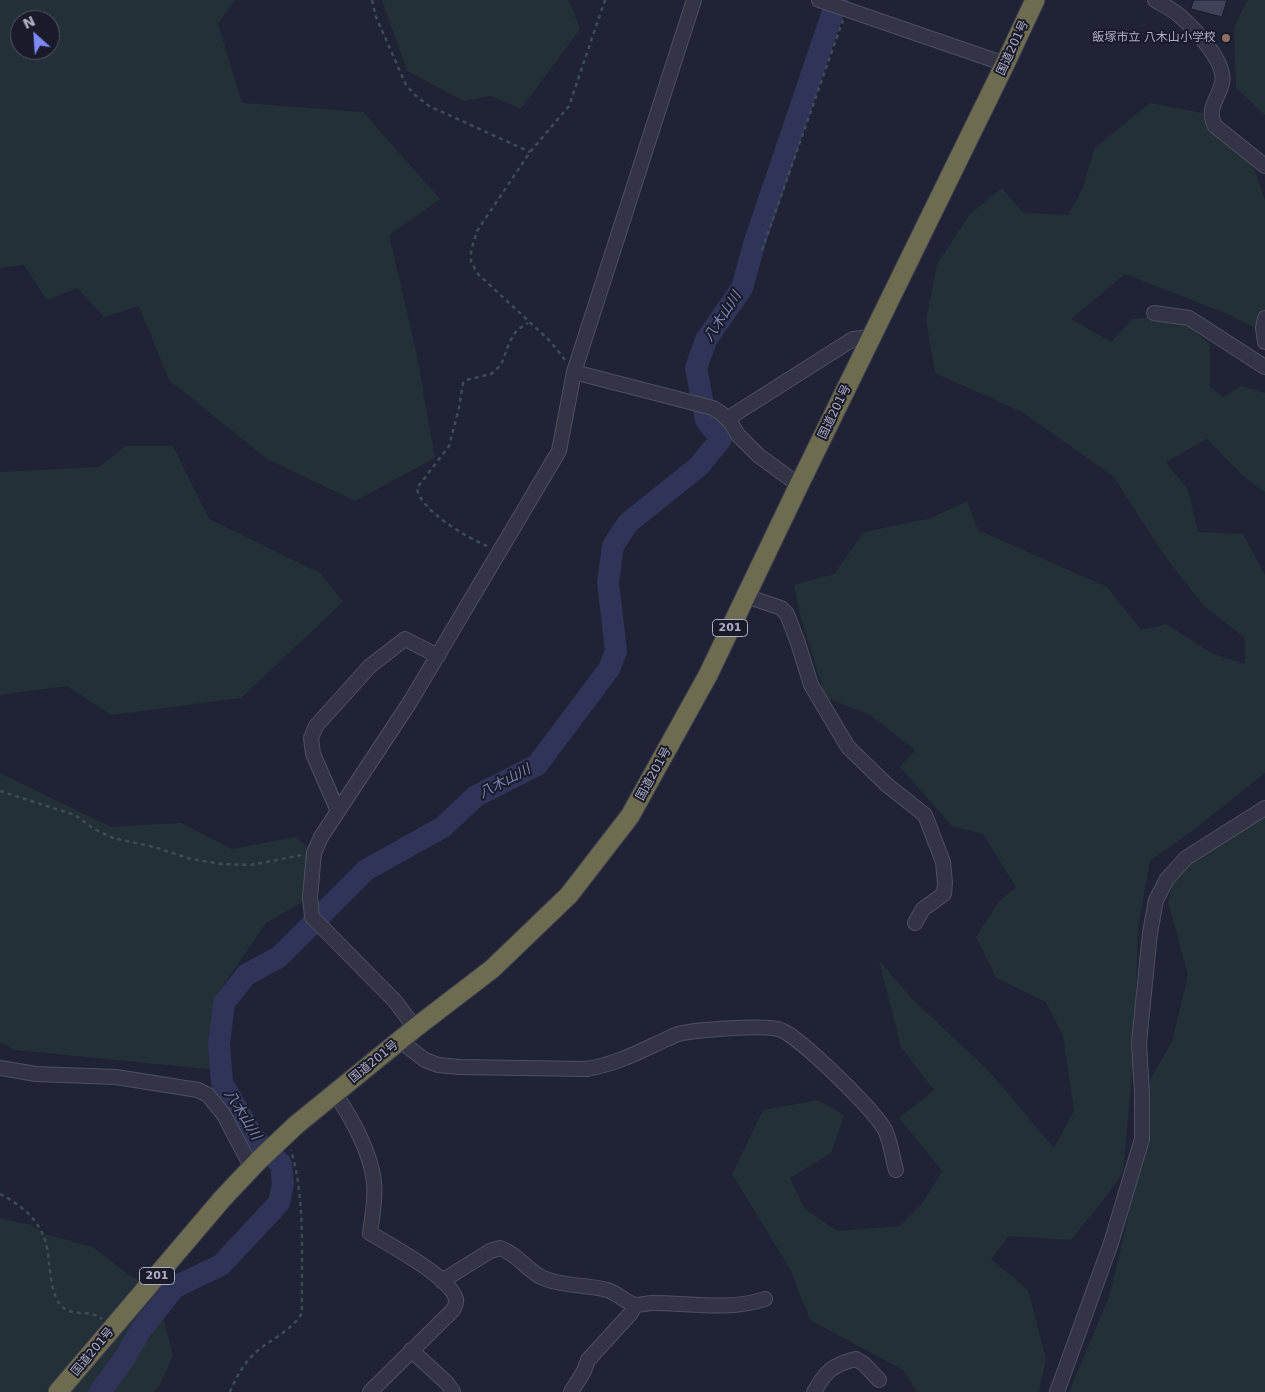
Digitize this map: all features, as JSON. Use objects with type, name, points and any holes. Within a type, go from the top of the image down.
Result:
[{"type":"highway","name":"国道201号","points":[[58,1392],[224,1198],[255,1165],[335,1094],[492,969],[569,895],[630,816],[708,675],[1006,64],[1035,0]]},
{"type":"street","points":[[416,1028],[395,1001],[316,921],[310,897],[314,853],[321,837],[410,702],[559,451],[574,372],[694,0]]},
{"type":"street","points":[[1155,0],[1180,16],[1210,48],[1223,72],[1222,83],[1213,104],[1211,118],[1215,126],[1238,142],[1265,166]]},
{"type":"street","points":[[822,1],[1006,64]]},
{"type":"street","points":[[1154,313],[1189,318],[1265,366]]},
{"type":"street","points":[[1265,318],[1263,328],[1265,342]]},
{"type":"street","points":[[727,420],[853,339],[872,337]]},
{"type":"street","points":[[574,372],[713,408],[727,420],[738,435],[759,456],[799,485]]},
{"type":"street","points":[[746,596],[781,608],[788,614],[811,685],[848,747],[887,784],[925,815],[943,862],[944,894],[923,909],[915,923]]},
{"type":"street","points":[[338,811],[313,754],[311,738],[316,726],[370,666],[405,639],[438,656]]},
{"type":"street","points":[[1057,1392],[1111,1242],[1142,1139],[1139,1043],[1150,933],[1156,900],[1167,879],[1186,858],[1265,808]]},
{"type":"street","points":[[400,1041],[425,1060],[438,1065],[586,1069],[606,1066],[677,1034],[744,1028],[779,1029],[792,1036],[821,1062],[872,1113],[884,1128],[891,1147],[896,1170]]},
{"type":"street","points":[[0,1068],[36,1074],[116,1077],[198,1090],[208,1095],[224,1115],[255,1165]]},
{"type":"street","points":[[335,1094],[350,1115],[369,1163],[374,1183],[370,1233],[434,1273],[454,1295],[456,1305],[370,1392]]},
{"type":"street","points":[[442,1281],[490,1251],[500,1248],[514,1255],[532,1272],[542,1278],[555,1282],[607,1290],[635,1305],[651,1303],[698,1307],[732,1306],[750,1304],[765,1299]]},
{"type":"street","points":[[570,1392],[584,1371],[588,1360],[631,1313],[635,1305]]},
{"type":"street","points":[[411,1350],[447,1383],[453,1392]]},
{"type":"street","points":[[814,1392],[824,1376],[839,1364],[856,1360],[864,1364],[879,1380]]},
{"type":"path","points":[[372,0],[376,17],[400,74],[406,85],[415,95],[429,106],[530,152]]},
{"type":"path","points":[[574,372],[551,342],[478,274],[470,262],[477,231],[530,152],[569,106],[605,0]]},
{"type":"path","points":[[762,250],[844,8]]},
{"type":"path","points":[[500,552],[470,538],[434,513],[418,493],[417,488],[448,446],[459,408],[462,383],[466,380],[491,374],[501,365],[510,341],[517,330],[529,323]]},
{"type":"path","points":[[0,791],[75,815],[113,838],[154,847],[191,859],[222,864],[250,865],[314,853]]},
{"type":"path","points":[[230,1392],[236,1378],[246,1364],[260,1349],[289,1329],[302,1313],[300,1193],[296,1166],[281,1140]]},
{"type":"path","points":[[0,1194],[29,1213],[40,1230],[46,1244],[53,1285],[60,1303],[66,1309],[74,1312],[95,1314],[114,1327]]},
{"type":"shaded area","points":[[0,0],[235,0],[218,24],[242,103],[363,112],[440,199],[389,235],[416,351],[435,458],[355,501],[267,459],[169,380],[139,306],[104,317],[77,288],[47,300],[24,265],[0,268]]},
{"type":"shaded area","points":[[382,0],[569,0],[580,29],[521,109],[492,96],[464,101],[407,71]]},
{"type":"shaded area","points":[[1247,0],[1265,0],[1265,115],[1236,88],[1234,28]]},
{"type":"shaded area","points":[[1150,103],[1218,116],[1255,170],[1265,200],[1265,333],[1230,315],[1125,274],[1071,319],[1111,342],[1132,319],[1175,315],[1210,344],[1210,387],[1223,397],[1241,386],[1265,393],[1265,492],[1242,475],[1207,439],[1166,462],[1188,490],[1198,532],[1243,534],[1265,575],[1265,773],[1192,831],[1150,861],[1138,929],[1134,1054],[1123,1172],[1071,1240],[1009,1236],[991,1259],[1028,1290],[1046,1359],[1039,1392],[917,1392],[903,1370],[810,1320],[790,1269],[732,1174],[763,1110],[818,1100],[844,1115],[831,1153],[790,1178],[805,1209],[837,1231],[900,1226],[922,1204],[942,1171],[899,1118],[934,1090],[901,1047],[879,960],[911,998],[988,1070],[1054,1148],[1074,1111],[1063,1036],[1046,1002],[996,978],[976,937],[998,903],[1016,887],[983,834],[952,826],[900,767],[915,750],[870,715],[825,697],[801,618],[794,585],[834,574],[864,532],[931,518],[967,501],[978,530],[1107,587],[1141,630],[1166,624],[1213,654],[1245,664],[1245,638],[1204,606],[1164,555],[1113,476],[1022,412],[935,373],[926,320],[937,264],[970,214],[1002,188],[1023,213],[1068,215],[1083,188],[1094,149]]},
{"type":"shaded area","points":[[125,446],[173,446],[209,519],[320,573],[343,602],[241,698],[111,715],[67,686],[0,695],[0,472],[99,467]]},
{"type":"shaded area","points":[[0,773],[111,827],[181,823],[232,849],[296,837],[310,849],[311,897],[266,923],[216,996],[217,1070],[15,1050],[0,1043]]},
{"type":"shaded area","points":[[1265,805],[1265,1392],[1069,1392],[1109,1297],[1126,1227],[1142,1137],[1148,1083],[1172,1042],[1188,975],[1168,902],[1178,863]]},
{"type":"shaded area","points":[[0,1218],[31,1225],[45,1234],[93,1247],[129,1275],[155,1289],[173,1355],[159,1387],[153,1392],[0,1392]]},
{"type":"building","points":[[1194,0],[1227,0],[1222,17],[1191,9]]},
{"type":"waterway","name":"八木山川","points":[[100,1392],[126,1356],[140,1331],[175,1287],[221,1265],[279,1203],[283,1184],[281,1164],[254,1138],[222,1083],[219,1044],[224,1003],[246,975],[279,957],[366,870],[443,827],[476,796],[537,765],[609,669],[616,651],[608,582],[613,546],[628,523],[699,466],[721,439],[706,420],[696,368],[706,340],[742,288],[755,241],[837,0]]},
{"type":"place","name":"飯塚市立 八木山小学校","points":[[1226,38]]}]
